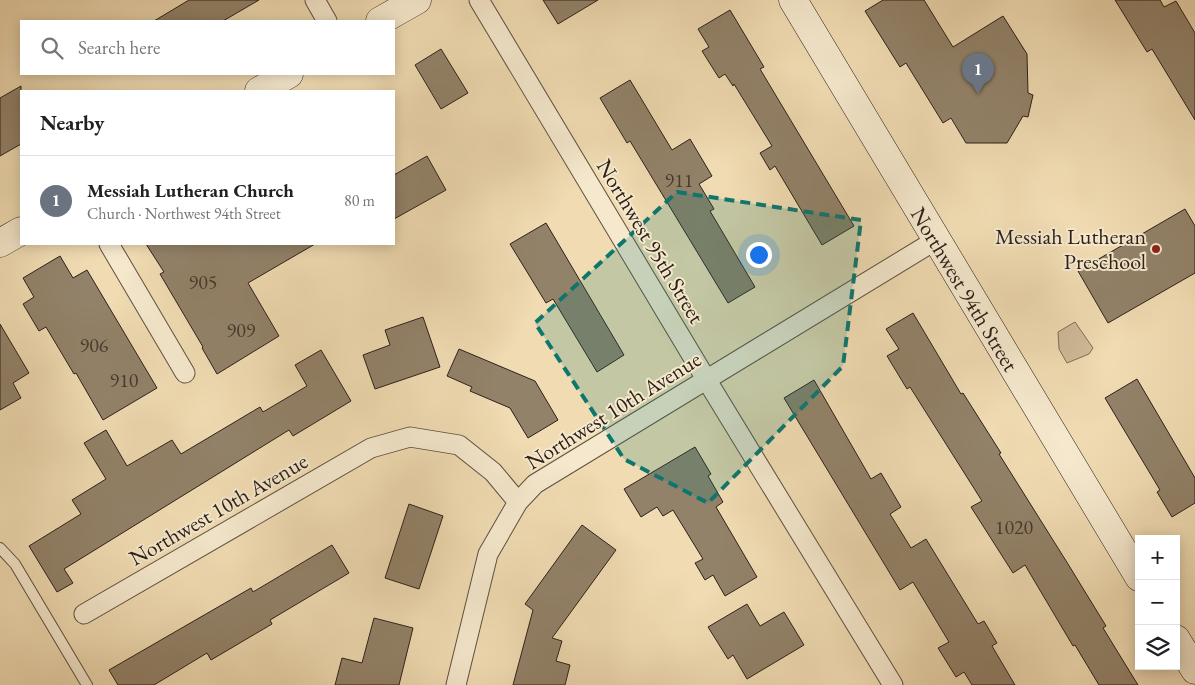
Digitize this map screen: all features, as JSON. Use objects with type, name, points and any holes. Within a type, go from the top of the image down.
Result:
[{"type":"street","points":[[314,0],[327,20]]},
{"type":"street","points":[[382,20],[417,0]]},
{"type":"street","name":"Northwest 95th Street","points":[[479,0],[892,685]]},
{"type":"street","name":"Northwest 94th Street","points":[[793,0],[1135,570]]},
{"type":"street","points":[[261,90],[287,75]]},
{"type":"street","points":[[0,243],[20,232]]},
{"type":"street","name":"Northwest 10th Avenue","points":[[84,614],[371,448],[410,437],[459,445],[493,472],[518,502],[536,484],[936,240]]},
{"type":"street","points":[[110,245],[185,373]]},
{"type":"street","points":[[456,685],[488,554],[518,502]]},
{"type":"street","points":[[1180,646],[1195,670]]},
{"type":"lane","points":[[0,548],[15,564],[87,685]]},
{"type":"highlighted area","points":[[677,192],[861,220],[843,366],[708,503],[624,459],[535,323]]},
{"type":"shaded area","points":[[1075,322],[1093,348],[1089,354],[1067,363],[1059,349],[1058,332]]},
{"type":"building","points":[[189,0],[259,0],[225,20],[156,20]]},
{"type":"building","points":[[543,0],[598,0],[558,24]]},
{"type":"building","points":[[883,0],[924,0],[953,47],[1003,16],[1027,54],[1028,93],[1033,95],[1028,117],[1023,116],[1007,143],[966,143],[951,118],[943,123],[906,63],[900,67],[865,11]]},
{"type":"building","points":[[1115,0],[1160,0],[1164,7],[1176,1],[1195,33],[1195,120],[1152,49],[1147,52]]},
{"type":"building","points":[[730,10],[764,67],[760,69],[854,226],[822,245],[775,166],[770,170],[760,153],[772,146],[734,84],[733,86],[725,74],[719,78],[702,51],[709,47],[698,29]]},
{"type":"building","points":[[441,49],[468,93],[441,109],[415,65]]},
{"type":"building","points":[[630,80],[672,150],[690,139],[712,176],[699,184],[714,209],[710,211],[755,287],[728,303],[630,141],[627,143],[600,98]]},
{"type":"building","points":[[21,86],[20,145],[0,156],[0,98]]},
{"type":"building","points":[[427,156],[446,190],[395,218],[395,174]]},
{"type":"building","name":"Messiah Lutheran Preschool","points":[[1185,209],[1195,226],[1195,273],[1108,323],[1078,271]]},
{"type":"building","points":[[546,223],[624,355],[597,372],[553,299],[546,303],[510,244]]},
{"type":"building","points":[[147,245],[313,245],[248,283],[279,336],[217,374],[160,274],[164,272]]},
{"type":"building","points":[[60,256],[73,278],[87,270],[157,388],[103,420],[76,373],[74,374],[46,327],[39,331],[23,304],[34,297],[23,278]]},
{"type":"building","points":[[913,313],[961,394],[963,393],[1001,453],[999,454],[1106,626],[1103,628],[1138,685],[1099,685],[1075,645],[1073,646],[1025,565],[1013,573],[971,507],[982,501],[910,387],[907,389],[887,356],[899,349],[886,329]]},
{"type":"building","points":[[423,317],[440,367],[375,389],[363,355],[390,345],[385,330]]},
{"type":"building","points":[[0,324],[29,373],[13,383],[21,398],[0,410]]},
{"type":"building","points":[[459,349],[535,381],[558,420],[528,438],[510,408],[470,391],[472,387],[447,376]]},
{"type":"building","points":[[321,350],[351,401],[293,436],[289,430],[64,569],[73,583],[57,592],[29,546],[81,514],[72,500],[106,479],[84,443],[106,430],[127,466],[172,440],[181,454],[260,407],[263,412],[307,386],[295,365]]},
{"type":"building","points":[[1137,379],[1195,478],[1195,503],[1172,517],[1157,492],[1160,490],[1105,398]]},
{"type":"building","points":[[814,380],[871,479],[881,473],[901,507],[890,514],[911,548],[926,539],[978,624],[984,621],[997,643],[992,646],[1015,685],[972,685],[964,672],[956,677],[938,648],[949,642],[913,582],[900,590],[784,398]]},
{"type":"building","points":[[695,447],[711,474],[708,476],[723,502],[716,507],[757,577],[725,596],[713,575],[705,580],[695,563],[703,559],[673,510],[663,516],[657,507],[641,517],[624,489]]},
{"type":"building","points":[[409,504],[443,516],[419,589],[385,578]]},
{"type":"building","points":[[582,525],[616,550],[552,638],[562,641],[556,661],[570,665],[565,685],[513,685],[533,610],[525,604]]},
{"type":"building","points":[[332,545],[349,573],[270,620],[272,624],[211,660],[207,653],[154,685],[118,685],[109,670],[251,588],[253,592]]},
{"type":"building","points":[[747,604],[760,626],[784,612],[804,645],[747,679],[733,655],[728,659],[708,627]]},
{"type":"building","points":[[374,618],[413,628],[399,685],[335,685],[342,658],[362,663]]},
{"type":"place","name":"Messiah Lutheran Church","points":[[978,94]]},
{"type":"place","name":"Messiah Lutheran Preschool","points":[[1156,249]]}]
